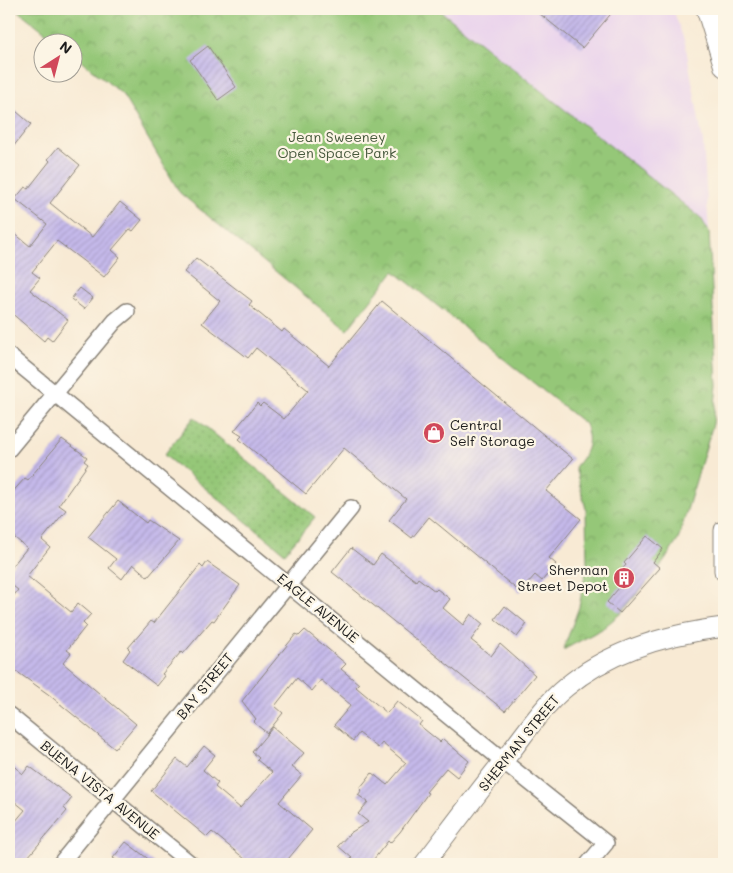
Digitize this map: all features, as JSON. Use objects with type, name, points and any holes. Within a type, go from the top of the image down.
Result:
[{"type":"street","points":[[706,9],[724,67]]},
{"type":"street","points":[[9,449],[115,320],[127,311]]},
{"type":"street","name":"EAGLE AVENUE","points":[[9,356],[503,761],[606,842],[588,864]]},
{"type":"street","name":"BAY STREET","points":[[60,864],[351,508]]},
{"type":"street","points":[[724,530],[724,571]]},
{"type":"street","name":"SHERMAN STREET","points":[[424,864],[540,714],[566,687],[597,667],[639,646],[676,635],[724,627]]},
{"type":"street","name":"BUENA VISTA AVENUE","points":[[9,715],[191,864]]},
{"type":"shaded area","points":[[438,9],[673,9],[685,43],[703,142],[709,232],[701,218]]},
{"type":"green space","name":"Jean Sweeney Open Space Park","points":[[16,9],[438,9],[701,218],[709,232],[717,385],[713,424],[678,540],[663,563],[621,613],[602,629],[563,650],[579,607],[587,564],[586,509],[575,467],[588,447],[585,424],[394,271],[347,330],[180,193],[122,94],[82,61],[82,32],[45,32]]},
{"type":"green space","points":[[194,417],[315,517],[285,553],[164,455]]},
{"type":"building","points":[[534,9],[615,9],[582,48]]},
{"type":"building","points":[[208,46],[236,87],[218,100],[190,60]]},
{"type":"building","points":[[9,105],[31,124],[9,152]]},
{"type":"building","points":[[58,147],[80,165],[50,203],[92,237],[120,202],[142,220],[133,231],[130,229],[112,250],[120,257],[104,277],[57,241],[32,272],[40,278],[30,290],[68,320],[52,341],[47,337],[44,341],[9,311],[9,229],[30,246],[47,224],[15,199],[25,187],[28,189],[50,161],[48,159]]},
{"type":"building","name":"Central Self Storage","points":[[196,258],[252,301],[249,305],[282,332],[284,329],[329,366],[382,301],[573,459],[546,491],[581,519],[549,558],[556,564],[542,581],[535,575],[520,592],[429,517],[412,538],[389,520],[406,499],[344,448],[306,494],[239,439],[242,436],[234,431],[257,403],[260,406],[263,403],[284,419],[308,390],[256,348],[248,358],[202,323],[220,301],[184,272]]},
{"type":"building","points":[[80,288],[93,298],[84,309],[71,299]]},
{"type":"building","points":[[62,439],[87,457],[84,461],[88,464],[59,505],[66,510],[42,540],[50,547],[27,576],[71,612],[78,603],[91,614],[83,623],[86,626],[67,650],[71,653],[63,663],[136,724],[115,749],[48,694],[9,666],[9,602],[18,590],[9,583],[9,570],[27,548],[9,533],[9,496],[25,478],[28,480]]},
{"type":"building","points":[[118,501],[146,523],[148,520],[179,541],[148,577],[133,564],[122,579],[109,568],[116,559],[88,537]]},
{"type":"building","name":"Sherman Street Depot","points":[[647,536],[663,549],[653,562],[660,568],[620,613],[607,602],[624,582],[616,576],[626,565],[624,563]]},
{"type":"building","points":[[351,548],[373,565],[381,554],[416,581],[418,578],[435,591],[437,589],[450,599],[443,608],[463,625],[471,614],[483,624],[471,640],[491,656],[500,644],[535,675],[505,711],[332,572]]},
{"type":"building","points":[[207,562],[240,585],[214,621],[212,620],[183,654],[181,652],[162,674],[165,676],[157,686],[123,660],[130,650],[128,648],[151,621],[154,623],[200,565],[203,568]]},
{"type":"building","points":[[505,606],[527,624],[517,637],[495,619]]},
{"type":"building","points":[[305,630],[346,664],[341,669],[359,684],[356,687],[387,713],[397,701],[422,721],[419,725],[440,742],[443,739],[469,761],[457,777],[446,768],[426,792],[428,793],[400,832],[390,843],[388,841],[370,864],[346,864],[352,858],[338,846],[350,833],[368,822],[358,814],[368,802],[358,795],[362,790],[360,788],[372,773],[387,785],[406,763],[382,743],[378,748],[359,733],[353,741],[334,725],[351,705],[321,680],[312,691],[297,678],[275,706],[283,713],[267,733],[253,722],[256,719],[242,701],[296,634],[299,636]]},
{"type":"building","points":[[273,727],[304,753],[292,767],[302,775],[279,802],[312,830],[284,864],[251,864],[212,832],[207,837],[151,791],[177,759],[187,767],[204,746],[215,755],[203,770],[218,783],[215,787],[240,808],[272,772],[257,760],[259,758],[252,752]]},
{"type":"building","points":[[9,762],[23,774],[29,766],[72,798],[64,808],[67,811],[22,864],[9,864],[9,829],[25,810],[9,797]]},
{"type":"building","points":[[126,842],[155,864],[121,864],[113,858]]},
{"type":"place","name":"Central Self Storage","points":[[434,433]]},
{"type":"place","name":"Sherman Street Depot","points":[[624,578]]}]
